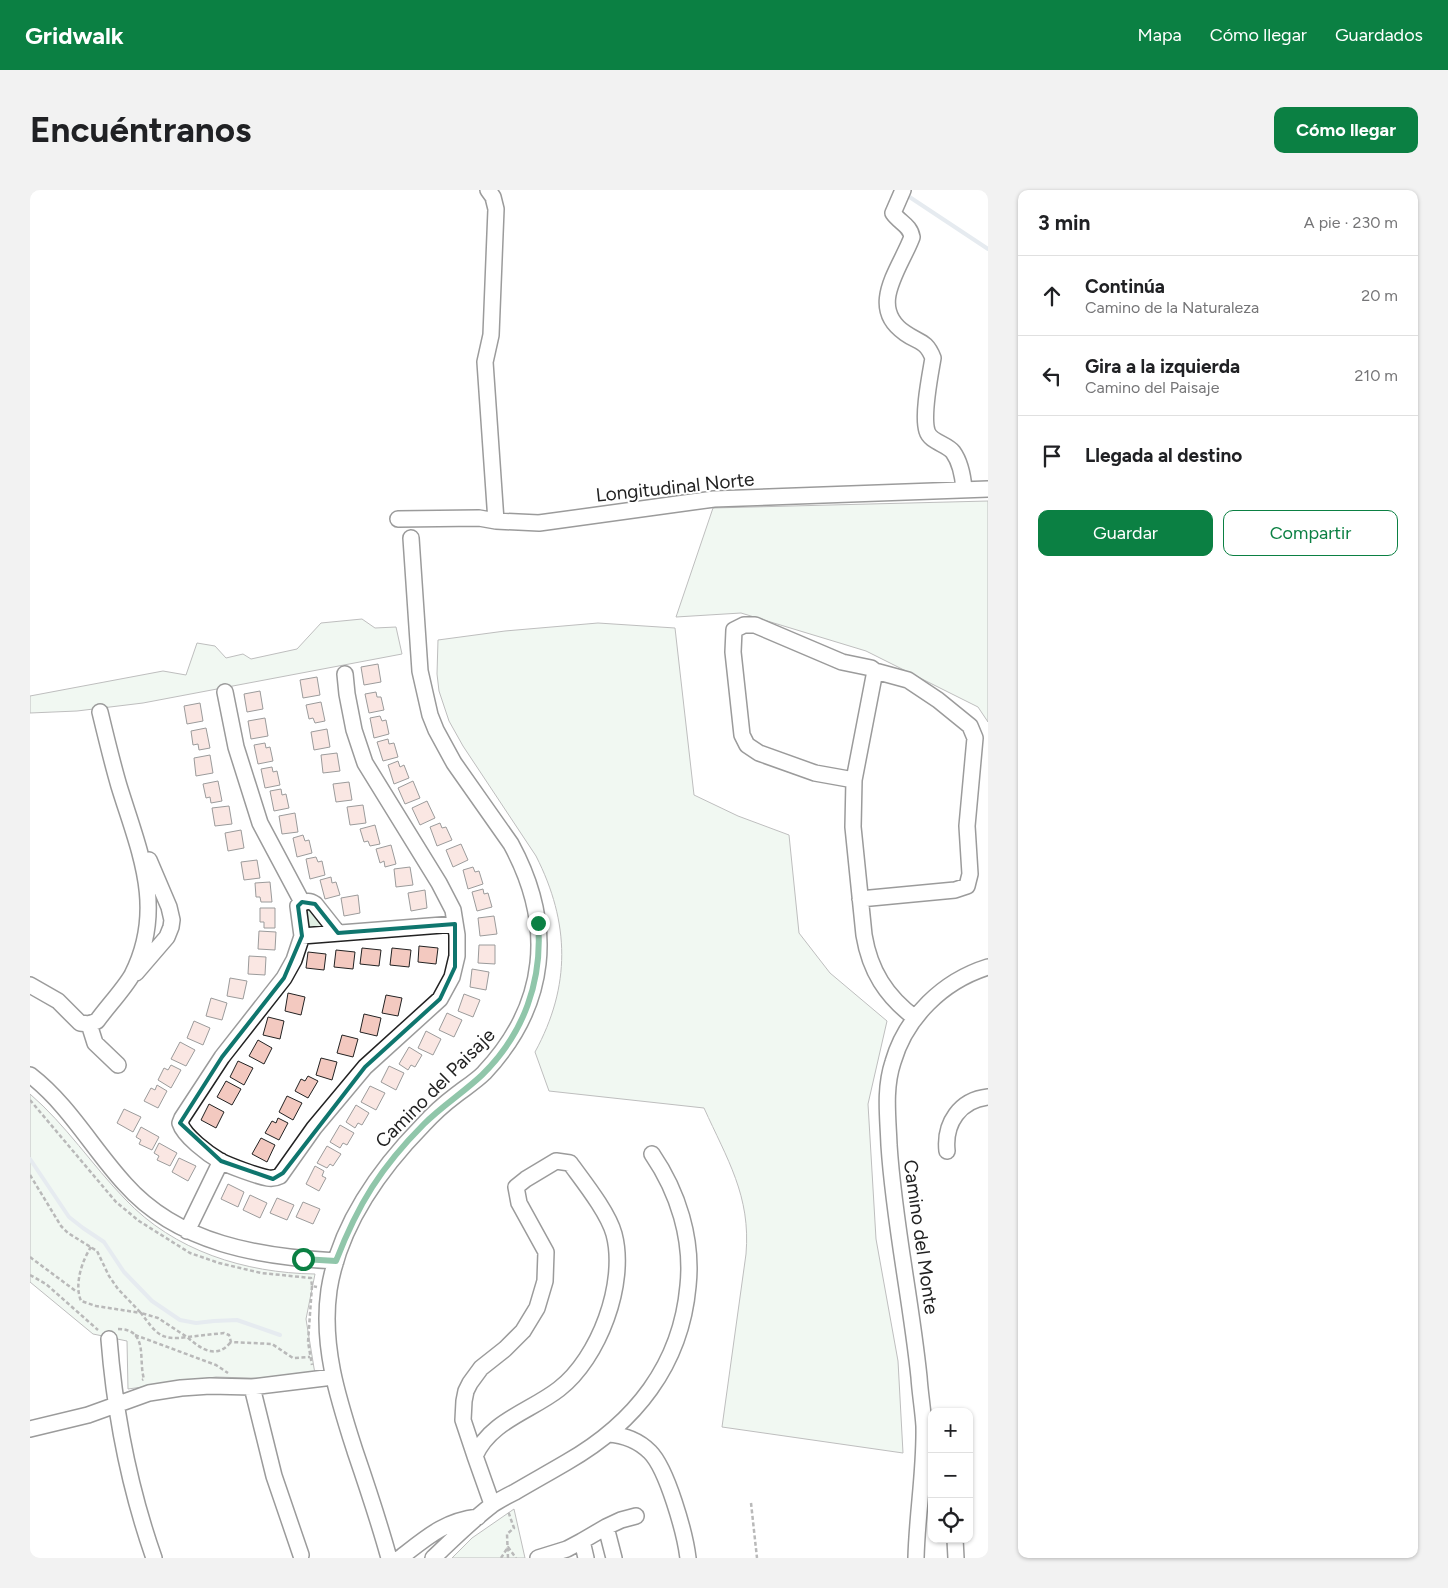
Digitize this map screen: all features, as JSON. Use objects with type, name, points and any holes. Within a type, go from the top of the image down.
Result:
[{"type":"street","points":[[488,190],[493,197],[496,209],[491,335],[485,362],[496,521]]},
{"type":"street","points":[[903,190],[894,213],[897,219],[910,229],[912,237],[887,292],[888,308],[893,323],[906,334],[924,342],[930,350],[933,358],[925,418],[927,433],[933,439],[953,451],[958,461],[964,489]]},
{"type":"street","name":"Longitudinal Norte","points":[[398,519],[480,518],[496,521],[539,523],[714,499],[988,489]]},
{"type":"street","name":"Camino del Paisaje","points":[[389,1558],[333,1377],[327,1333],[329,1289],[336,1261],[358,1209],[389,1163],[424,1123],[442,1106],[482,1075],[506,1048],[526,1011],[535,983],[538,968],[539,938],[536,908],[530,885],[520,861],[507,838],[444,747],[430,715],[420,671],[411,538]]},
{"type":"street","points":[[854,780],[815,773],[759,753],[747,745],[742,734],[733,652],[734,630],[744,625],[755,625],[842,662],[871,668],[875,671],[908,680],[938,700],[970,726],[975,738],[967,826],[970,874],[967,886],[954,890],[860,899]]},
{"type":"street","points":[[875,671],[854,780],[853,827],[864,935],[871,964],[886,990],[894,1001],[915,1018]]},
{"type":"street","points":[[338,933],[320,907],[311,901],[302,902],[298,906],[302,936],[294,960],[284,978],[203,1084],[180,1123],[182,1129],[201,1147],[221,1161],[268,1178],[276,1178],[283,1173],[314,1128],[365,1066],[440,999],[455,967],[458,945],[453,910],[439,883],[365,763],[354,730],[345,674]]},
{"type":"street","points":[[225,692],[236,747],[260,823],[302,902]]},
{"type":"street","points":[[100,712],[138,845],[148,888],[147,918],[142,948],[131,977]]},
{"type":"street","points":[[30,985],[58,1001],[80,1023],[89,1024],[97,1021],[131,977],[143,966],[167,937],[172,920],[169,907],[147,856],[138,845]]},
{"type":"street","points":[[302,936],[454,924]]},
{"type":"street","name":"Camino del Monte","points":[[916,1558],[926,1511],[924,1426],[915,1335],[900,1248],[891,1170],[887,1096],[889,1079],[895,1055],[915,1018],[950,985],[965,976],[988,968]]},
{"type":"street","points":[[89,1024],[95,1043],[118,1065]]},
{"type":"street","points":[[30,1075],[68,1111],[130,1189],[160,1214],[187,1231],[211,1241],[241,1249],[278,1256],[336,1261]]},
{"type":"street","points":[[948,1151],[948,1130],[955,1115],[967,1103],[988,1096]]},
{"type":"street","points":[[433,1558],[498,1501],[570,1461],[608,1434],[638,1406],[662,1373],[678,1337],[687,1299],[689,1261],[683,1223],[671,1186],[652,1154]]},
{"type":"street","points":[[187,1231],[221,1161]]},
{"type":"street","points":[[475,1456],[480,1445],[494,1429],[560,1389],[588,1355],[596,1342],[610,1308],[616,1271],[613,1233],[606,1216],[570,1163],[556,1161],[516,1187],[518,1203],[546,1252],[545,1280],[537,1308],[523,1331],[505,1349],[481,1368],[470,1382],[464,1400],[463,1420],[475,1456],[498,1501]]},
{"type":"street","points":[[109,1340],[116,1404],[128,1469],[154,1558]]},
{"type":"street","points":[[30,1429],[88,1415],[149,1393],[181,1388],[252,1387],[333,1377]]},
{"type":"street","points":[[252,1387],[274,1476],[301,1555]]},
{"type":"street","points":[[608,1434],[636,1441],[644,1446],[655,1458],[679,1517],[688,1558]]},
{"type":"street","points":[[538,1558],[567,1549],[620,1520],[636,1516]]},
{"type":"street","points":[[400,1558],[436,1530],[462,1520],[478,1517]]},
{"type":"street","points":[[606,1527],[614,1558]]},
{"type":"street","points":[[582,1541],[586,1558]]},
{"type":"street","points":[[955,1543],[956,1558]]},
{"type":"path","points":[[30,1175],[60,1226],[98,1251],[108,1276],[118,1290],[158,1333],[168,1339],[224,1333],[229,1335],[231,1342]]},
{"type":"path","points":[[77,1292],[85,1257],[91,1247]]},
{"type":"path","points":[[30,1257],[77,1292],[81,1300],[96,1306],[141,1313],[158,1318],[187,1337],[201,1349],[213,1352],[222,1350],[231,1342],[272,1344],[292,1358],[310,1356]]},
{"type":"path","points":[[312,1286],[308,1342],[316,1379]]},
{"type":"path","points":[[135,1335],[216,1365],[227,1371],[237,1386]]},
{"type":"path","points":[[498,1501],[514,1528],[507,1534],[508,1558]]},
{"type":"path","points":[[751,1503],[757,1558]]},
{"type":"path","points":[[501,1558],[508,1547]]},
{"type":"path","points":[[508,1547],[516,1558]]},
{"type":"highlighted area","points":[[302,902],[315,904],[338,933],[455,924],[455,967],[440,999],[365,1067],[283,1173],[273,1179],[221,1161],[180,1123],[222,1057],[284,978],[302,936],[298,906]]},
{"type":"green space","points":[[988,501],[988,722],[978,707],[866,651],[741,613],[676,617],[713,508]]},
{"type":"green space","points":[[362,619],[375,628],[396,627],[402,654],[143,703],[77,711],[30,713],[30,696],[163,671],[186,675],[197,643],[215,646],[226,658],[243,654],[251,659],[297,649],[321,623]]},
{"type":"green space","points":[[598,623],[675,628],[694,795],[738,816],[789,835],[799,933],[830,973],[887,1021],[868,1104],[876,1239],[898,1361],[903,1453],[722,1427],[746,1254],[747,1233],[745,1214],[736,1178],[704,1108],[549,1091],[535,1052],[547,1027],[560,979],[562,954],[555,906],[536,856],[463,746],[449,721],[439,691],[437,674],[438,640],[505,631]]},
{"type":"green space","points":[[308,907],[329,930],[304,931],[302,909]]},
{"type":"green space","points":[[30,1094],[67,1132],[125,1199],[144,1217],[166,1233],[212,1256],[237,1264],[289,1273],[315,1274],[306,1319],[315,1374],[279,1379],[216,1377],[128,1389],[127,1341],[93,1334],[30,1282]]},
{"type":"green space","points":[[514,1509],[525,1558],[452,1558],[472,1538]]},
{"type":"building","points":[[378,664],[381,682],[364,685],[361,667]]},
{"type":"building","points":[[317,677],[320,695],[303,698],[300,680]]},
{"type":"building","points":[[260,691],[263,709],[247,712],[244,694]]},
{"type":"building","points":[[376,692],[377,697],[381,697],[384,710],[369,713],[365,694]]},
{"type":"building","points":[[321,702],[325,721],[315,723],[313,718],[309,719],[306,705]]},
{"type":"building","points":[[200,703],[203,721],[187,724],[184,706]]},
{"type":"building","points":[[380,716],[382,721],[386,720],[389,734],[374,738],[370,718]]},
{"type":"building","points":[[265,718],[268,736],[251,739],[248,721]]},
{"type":"building","points":[[206,728],[210,748],[199,750],[198,744],[193,745],[191,731]]},
{"type":"building","points":[[327,729],[330,747],[314,750],[311,732]]},
{"type":"building","points":[[388,739],[389,744],[394,743],[398,757],[383,761],[377,742]]},
{"type":"building","points":[[265,743],[266,748],[270,747],[273,761],[258,764],[254,745]]},
{"type":"building","points":[[337,753],[340,771],[323,773],[321,755]]},
{"type":"building","points":[[210,755],[213,773],[196,776],[194,758]]},
{"type":"building","points":[[398,761],[400,767],[404,765],[409,778],[394,784],[388,765]]},
{"type":"building","points":[[272,767],[273,772],[277,771],[280,785],[265,788],[261,769]]},
{"type":"building","points":[[218,781],[222,801],[211,803],[210,797],[206,798],[203,784]]},
{"type":"building","points":[[413,781],[420,798],[405,804],[398,788]]},
{"type":"building","points":[[349,782],[352,800],[336,802],[333,784]]},
{"type":"building","points":[[281,789],[282,795],[286,794],[289,808],[274,811],[270,791]]},
{"type":"building","points":[[427,801],[435,818],[420,825],[412,808]]},
{"type":"building","points":[[363,805],[366,823],[350,825],[347,807]]},
{"type":"building","points":[[229,806],[232,824],[215,826],[212,808]]},
{"type":"building","points":[[295,813],[298,832],[282,834],[279,816]]},
{"type":"building","points":[[440,823],[442,828],[446,827],[452,840],[437,846],[430,827]]},
{"type":"building","points":[[375,825],[380,844],[370,846],[368,841],[364,842],[360,829]]},
{"type":"building","points":[[241,830],[244,848],[228,851],[225,833]]},
{"type":"building","points":[[303,835],[305,841],[309,840],[312,853],[297,857],[293,838]]},
{"type":"building","points":[[461,844],[468,860],[453,867],[446,850]]},
{"type":"building","points":[[391,845],[396,864],[385,867],[384,861],[380,863],[376,849]]},
{"type":"building","points":[[316,857],[318,862],[322,861],[325,875],[310,879],[306,859]]},
{"type":"building","points":[[257,860],[260,878],[244,880],[241,862]]},
{"type":"building","points":[[410,867],[413,885],[396,887],[394,869]]},
{"type":"building","points":[[473,867],[475,872],[479,871],[483,884],[468,889],[463,870]]},
{"type":"building","points":[[331,877],[332,883],[336,882],[340,895],[325,899],[320,880]]},
{"type":"building","points":[[270,882],[272,902],[261,902],[260,897],[256,897],[255,883]]},
{"type":"building","points":[[483,889],[484,894],[488,893],[492,907],[477,911],[472,892]]},
{"type":"building","points":[[425,890],[427,908],[411,911],[408,893]]},
{"type":"building","points":[[358,895],[360,913],[344,916],[341,898]]},
{"type":"building","points":[[260,908],[275,908],[275,928],[264,928],[264,922],[260,922]]},
{"type":"building","points":[[494,916],[497,934],[480,936],[478,918]]},
{"type":"building","points":[[259,931],[276,932],[275,950],[258,949]]},
{"type":"building","points":[[479,945],[495,945],[495,964],[478,963]]},
{"type":"building","points":[[419,946],[438,948],[436,964],[418,962]]},
{"type":"building","points":[[362,948],[381,950],[379,966],[360,964]]},
{"type":"building","points":[[392,948],[411,950],[409,967],[390,965]]},
{"type":"building","points":[[336,950],[355,952],[353,969],[334,967]]},
{"type":"building","points":[[308,952],[326,954],[324,970],[306,968]]},
{"type":"building","points":[[249,956],[266,957],[265,975],[248,974]]},
{"type":"building","points":[[472,969],[489,972],[486,990],[470,987]]},
{"type":"building","points":[[230,978],[247,981],[243,999],[227,996]]},
{"type":"building","points":[[288,993],[305,997],[301,1015],[285,1011]]},
{"type":"building","points":[[464,994],[480,1000],[473,1017],[458,1011]]},
{"type":"building","points":[[386,995],[402,998],[398,1016],[382,1013]]},
{"type":"building","points":[[211,998],[227,1003],[222,1020],[206,1016]]},
{"type":"building","points":[[447,1013],[462,1020],[454,1037],[439,1030]]},
{"type":"building","points":[[364,1014],[381,1018],[377,1036],[360,1032]]},
{"type":"building","points":[[268,1017],[284,1021],[280,1039],[263,1035]]},
{"type":"building","points":[[194,1021],[210,1028],[203,1045],[187,1038]]},
{"type":"building","points":[[426,1031],[441,1039],[433,1055],[418,1048]]},
{"type":"building","points":[[342,1035],[358,1039],[353,1057],[337,1053]]},
{"type":"building","points":[[258,1040],[272,1048],[264,1064],[249,1056]]},
{"type":"building","points":[[180,1042],[195,1050],[186,1066],[171,1059]]},
{"type":"building","points":[[409,1047],[422,1055],[415,1067],[411,1065],[408,1070],[399,1064]]},
{"type":"building","points":[[321,1058],[337,1062],[332,1080],[316,1075]]},
{"type":"building","points":[[238,1061],[253,1068],[244,1085],[230,1077]]},
{"type":"building","points":[[171,1065],[181,1070],[171,1088],[158,1080],[164,1068],[168,1070]]},
{"type":"building","points":[[389,1066],[404,1073],[396,1090],[381,1082]]},
{"type":"building","points":[[308,1076],[318,1081],[308,1098],[295,1091],[301,1079],[305,1081]]},
{"type":"building","points":[[226,1081],[241,1089],[232,1105],[217,1097]]},
{"type":"building","points":[[157,1085],[167,1091],[158,1108],[144,1101],[151,1088],[155,1090]]},
{"type":"building","points":[[370,1086],[385,1093],[376,1110],[361,1102]]},
{"type":"building","points":[[287,1096],[302,1103],[293,1120],[279,1112]]},
{"type":"building","points":[[209,1104],[224,1112],[216,1128],[201,1120]]},
{"type":"building","points":[[356,1105],[369,1113],[362,1125],[358,1123],[355,1128],[346,1122]]},
{"type":"building","points":[[124,1109],[141,1117],[133,1132],[117,1123]]},
{"type":"building","points":[[278,1118],[288,1123],[279,1140],[265,1133],[272,1121],[276,1123]]},
{"type":"building","points":[[340,1125],[354,1133],[347,1145],[343,1143],[340,1148],[330,1142]]},
{"type":"building","points":[[141,1127],[159,1137],[152,1150],[139,1144],[141,1140],[136,1137]]},
{"type":"building","points":[[261,1138],[275,1145],[267,1162],[252,1154]]},
{"type":"building","points":[[159,1143],[177,1153],[170,1166],[157,1160],[159,1156],[154,1153]]},
{"type":"building","points":[[327,1146],[341,1154],[333,1166],[330,1164],[327,1168],[317,1163]]},
{"type":"building","points":[[179,1158],[196,1166],[188,1181],[172,1172]]},
{"type":"building","points":[[315,1166],[324,1171],[322,1176],[326,1178],[319,1191],[306,1184]]},
{"type":"building","points":[[228,1184],[244,1192],[238,1207],[221,1199]]},
{"type":"building","points":[[250,1195],[267,1203],[260,1218],[243,1210]]},
{"type":"building","points":[[277,1198],[294,1205],[287,1220],[270,1213]]},
{"type":"building","points":[[303,1202],[320,1209],[313,1224],[296,1217]]},
{"type":"waterway","points":[[905,194],[988,249]]},
{"type":"waterway","points":[[30,1159],[69,1217],[104,1242],[124,1272],[152,1301],[180,1320],[196,1323],[237,1320],[280,1335]]},
{"type":"route","points":[[303,1259],[336,1261],[358,1209],[371,1187],[389,1163],[424,1123],[442,1106],[482,1075],[506,1048],[526,1011],[535,983],[539,953],[538,923]]}]
